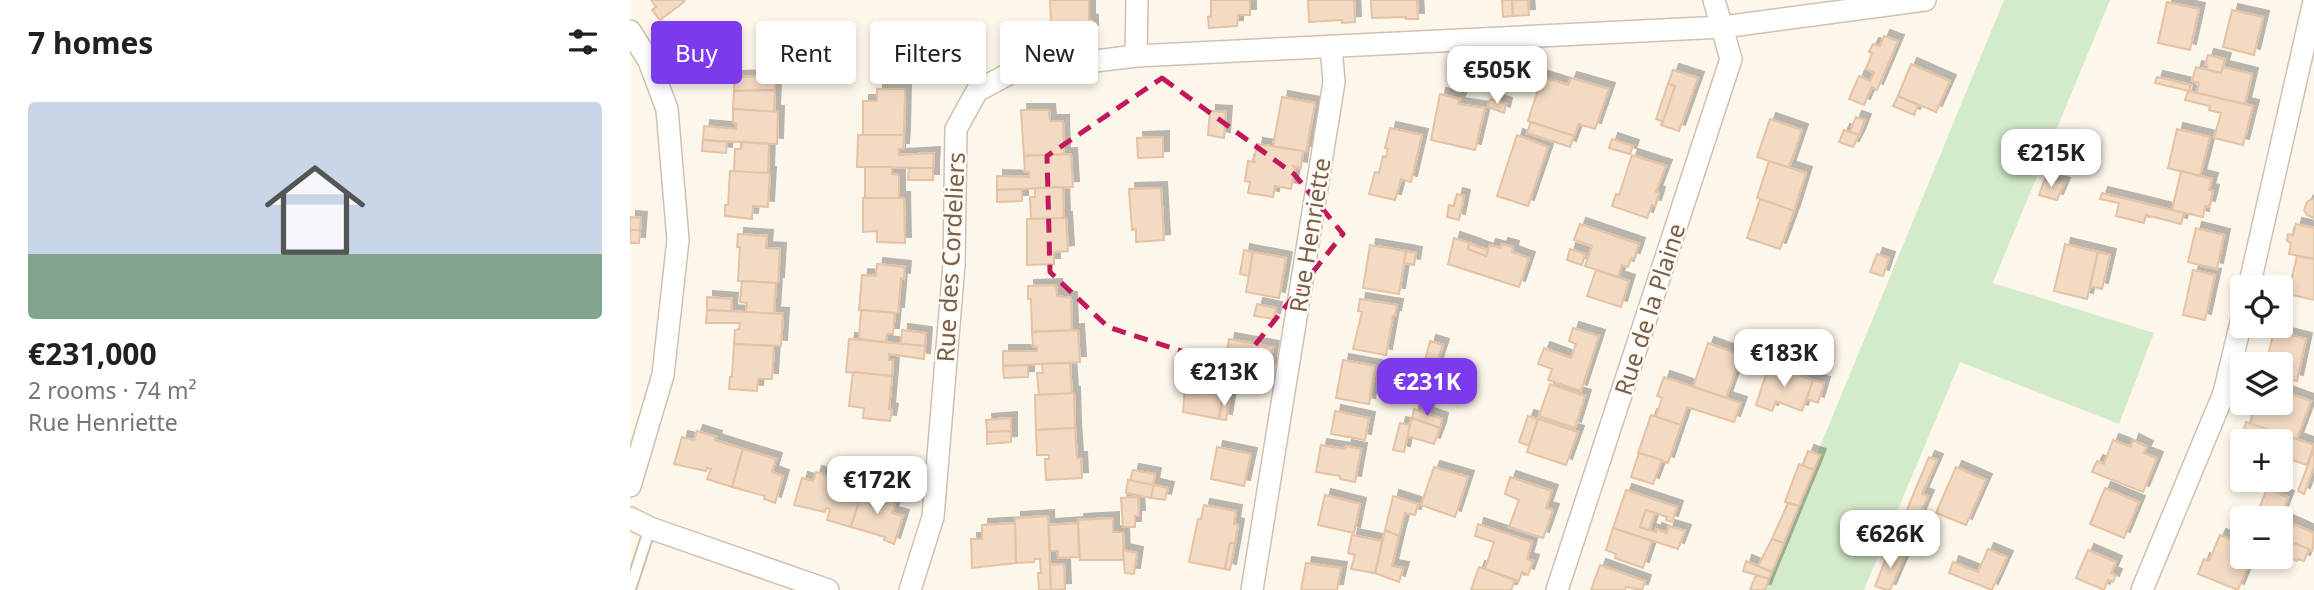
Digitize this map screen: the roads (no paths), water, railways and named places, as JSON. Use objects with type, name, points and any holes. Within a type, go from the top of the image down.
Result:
[{"type":"street","points":[[1136,56],[1137,0]]},
{"type":"street","name":"Rue de la Plaine","points":[[1557,590],[1731,59],[1714,0]]},
{"type":"street","name":"Rue des Cordeliers","points":[[910,590],[933,517],[954,264],[956,129],[977,90],[1014,71],[1136,56],[1723,27],[1925,0]]},
{"type":"street","points":[[2252,275],[2314,1]]},
{"type":"street","points":[[630,31],[649,61],[667,109],[678,240],[663,375],[630,486]]},
{"type":"street","name":"Rue Henriette","points":[[1252,590],[1334,82],[1331,46]]},
{"type":"street","points":[[2142,590],[2224,393],[2237,338]]},
{"type":"street","points":[[630,518],[650,528],[828,590]]},
{"type":"lane","points":[[630,589],[650,528]]}]
